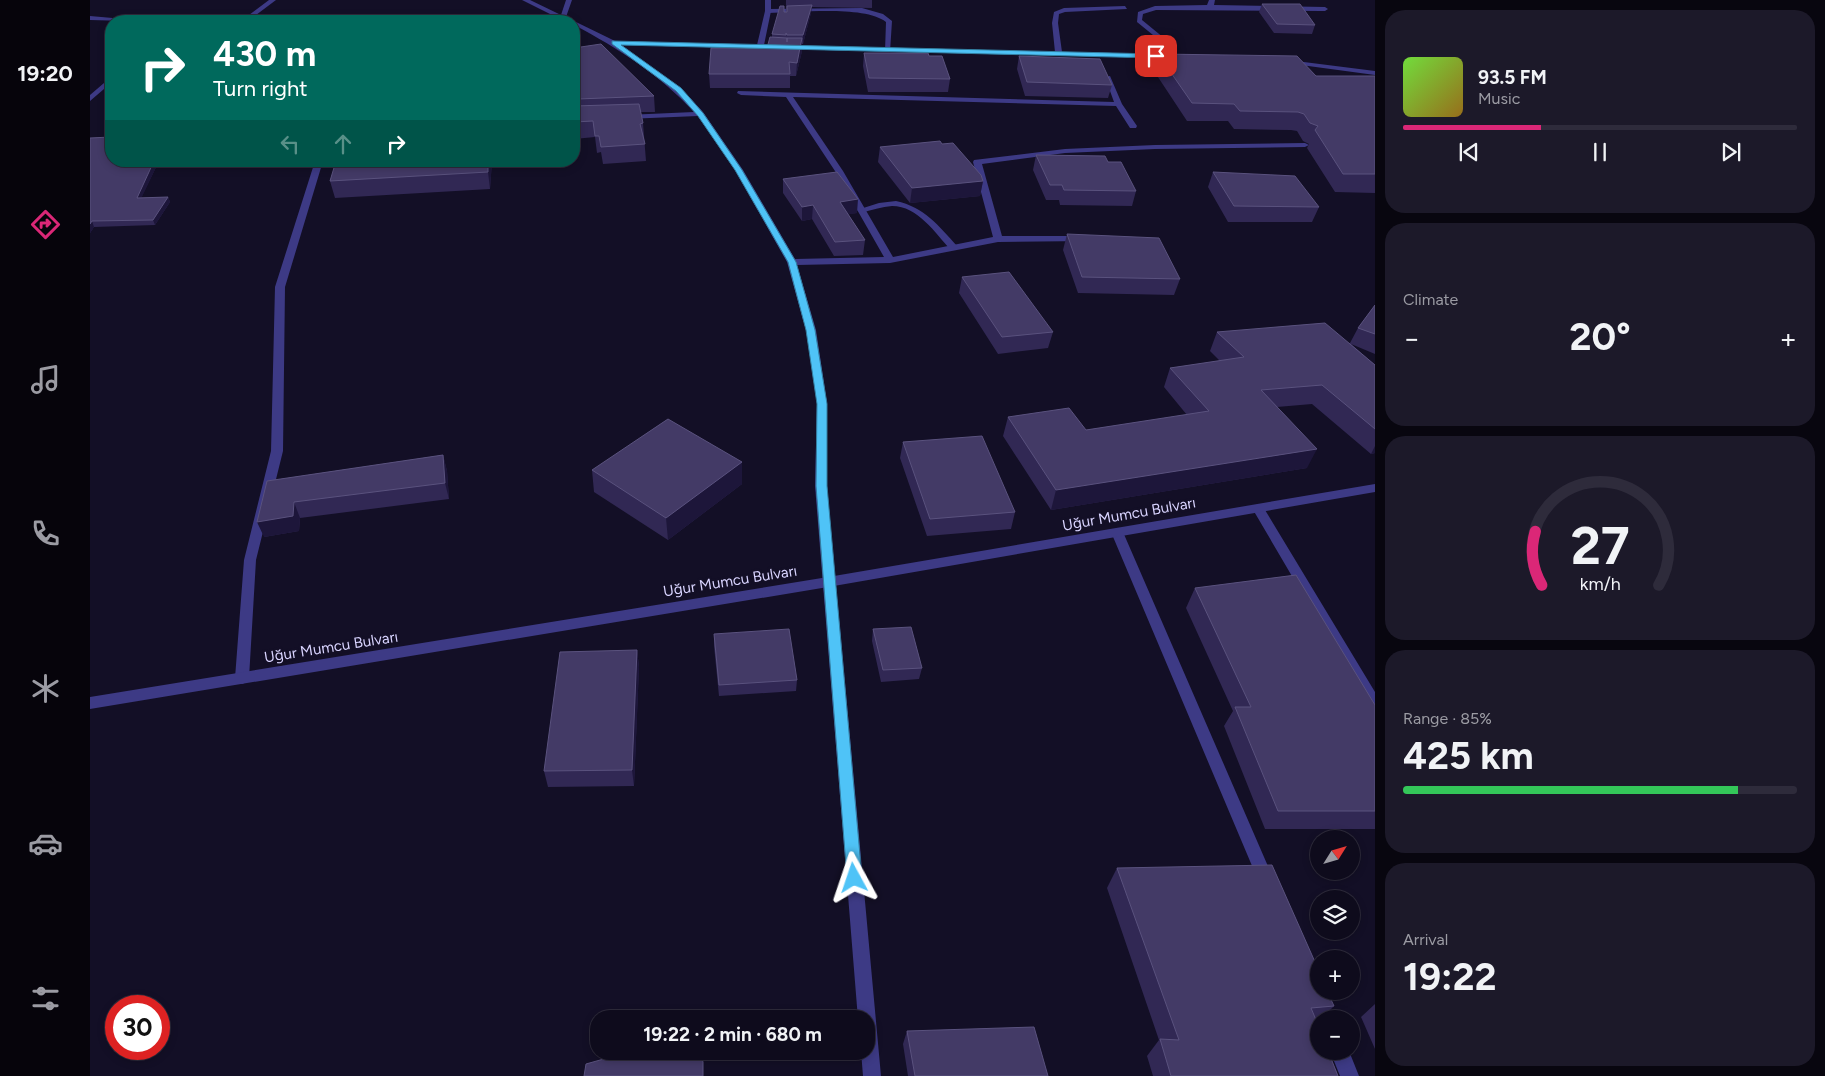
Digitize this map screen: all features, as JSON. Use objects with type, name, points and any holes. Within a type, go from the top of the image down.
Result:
[{"type":"street","points":[[252,15],[273,0]]},
{"type":"street","points":[[525,0],[556,15]]},
{"type":"street","points":[[567,15],[569,0]]},
{"type":"street","points":[[760,47],[768,11],[768,0]]},
{"type":"street","points":[[1121,0],[1125,8]]},
{"type":"street","points":[[1209,8],[1212,0]]},
{"type":"street","points":[[1059,53],[1054,23],[1056,13],[1064,10],[1125,8],[1140,13],[1155,8],[1325,9]]},
{"type":"street","points":[[768,11],[862,10],[881,15],[889,21],[888,51]]},
{"type":"street","points":[[1140,13],[1139,22],[1172,47],[1171,52],[1164,56]]},
{"type":"street","points":[[90,18],[105,19]]},
{"type":"street","points":[[580,27],[614,43],[678,90],[700,114],[739,170],[792,262],[811,330],[822,404],[821,486],[828,582],[872,1076]]},
{"type":"street","points":[[614,43],[888,51],[1173,56]]},
{"type":"street","points":[[1278,62],[1375,73]]},
{"type":"street","points":[[1108,77],[1118,104],[1133,126]]},
{"type":"street","points":[[90,98],[105,84]]},
{"type":"street","points":[[741,93],[1118,104]]},
{"type":"street","points":[[788,94],[839,170],[890,260]]},
{"type":"street","points":[[613,117],[700,114]]},
{"type":"street","points":[[580,118],[584,118]]},
{"type":"street","points":[[998,240],[977,162],[1065,151],[1155,147],[1304,145]]},
{"type":"street","points":[[242,678],[250,560],[277,451],[280,287],[317,167]]},
{"type":"street","points":[[861,210],[894,204],[907,206],[921,212],[954,248]]},
{"type":"street","points":[[792,262],[890,260],[998,240],[1092,240]]},
{"type":"street","name":"Uğur Mumcu Bulvarı","points":[[90,703],[1374,490]]},
{"type":"street","points":[[1258,508],[1375,705]]},
{"type":"street","points":[[1117,532],[1270,890]]},
{"type":"street","points":[[1343,1060],[1350,1076]]},
{"type":"building","points":[[1262,4],[1300,4],[1315,25],[1277,24]]},
{"type":"building","points":[[812,5],[803,35],[772,34],[780,6],[784,6],[784,12],[787,12],[787,6]]},
{"type":"building","points":[[770,37],[802,38],[797,63],[789,62],[790,74],[709,74],[711,48],[767,48]]},
{"type":"building","points":[[601,44],[654,96],[580,99],[580,47]]},
{"type":"building","points":[[864,53],[928,53],[929,56],[942,56],[950,79],[869,78]]},
{"type":"building","points":[[1158,54],[1297,56],[1316,76],[1375,76],[1375,174],[1343,174],[1315,130],[1318,126],[1310,123],[1304,114],[1298,112],[1240,111],[1234,104],[1192,103]]},
{"type":"building","points":[[1019,56],[1100,59],[1112,85],[1027,82]]},
{"type":"building","points":[[639,104],[643,123],[640,124],[645,144],[601,147],[599,136],[595,136],[593,121],[580,122],[580,106]]},
{"type":"building","points":[[105,137],[105,167],[151,167],[137,198],[168,197],[153,220],[92,221],[90,224],[90,138]]},
{"type":"building","points":[[940,141],[942,144],[953,143],[981,175],[983,181],[912,188],[880,147]]},
{"type":"building","points":[[1036,155],[1105,156],[1108,162],[1121,162],[1136,191],[1064,190],[1062,185],[1050,185]]},
{"type":"building","points":[[334,167],[488,167],[488,172],[330,181]]},
{"type":"building","points":[[837,172],[858,199],[840,202],[865,240],[835,242],[813,205],[802,207],[783,179]]},
{"type":"building","points":[[1213,172],[1295,176],[1319,207],[1234,206]]},
{"type":"building","points":[[1067,234],[1159,238],[1180,279],[1082,277]]},
{"type":"building","points":[[1009,272],[1053,332],[1002,337],[962,277]]},
{"type":"building","points":[[1375,305],[1375,334],[1358,328]]},
{"type":"building","points":[[1325,323],[1375,365],[1375,429],[1322,385],[1261,390],[1317,449],[1056,490],[1008,417],[1069,408],[1086,430],[1209,411],[1170,368],[1244,357],[1217,332]]},
{"type":"building","points":[[668,419],[742,462],[666,518],[592,470]]},
{"type":"building","points":[[982,436],[1015,512],[930,519],[903,442]]},
{"type":"building","points":[[443,455],[445,483],[294,502],[293,516],[257,522],[267,481]]},
{"type":"building","points":[[1296,575],[1375,705],[1375,811],[1278,811],[1235,707],[1251,707],[1195,588]]},
{"type":"building","points":[[911,627],[922,668],[883,670],[873,629]]},
{"type":"building","points":[[789,629],[797,680],[719,685],[714,634]]},
{"type":"building","points":[[637,650],[632,770],[544,771],[560,652]]},
{"type":"building","points":[[1272,865],[1310,951],[1310,1000],[1331,1000],[1334,1006],[1311,1008],[1312,1010],[1310,1010],[1310,1060],[1332,1060],[1338,1076],[1171,1076],[1160,1039],[1179,1040],[1117,868]]},
{"type":"building","points":[[1034,1027],[1048,1076],[915,1076],[907,1031]]},
{"type":"building","points":[[600,1060],[702,1060],[703,1076],[584,1076],[586,1064]]},
{"type":"route","points":[[854,878],[821,486],[822,404],[811,330],[792,262],[739,170],[700,114],[678,90],[614,43],[1156,56]]}]
